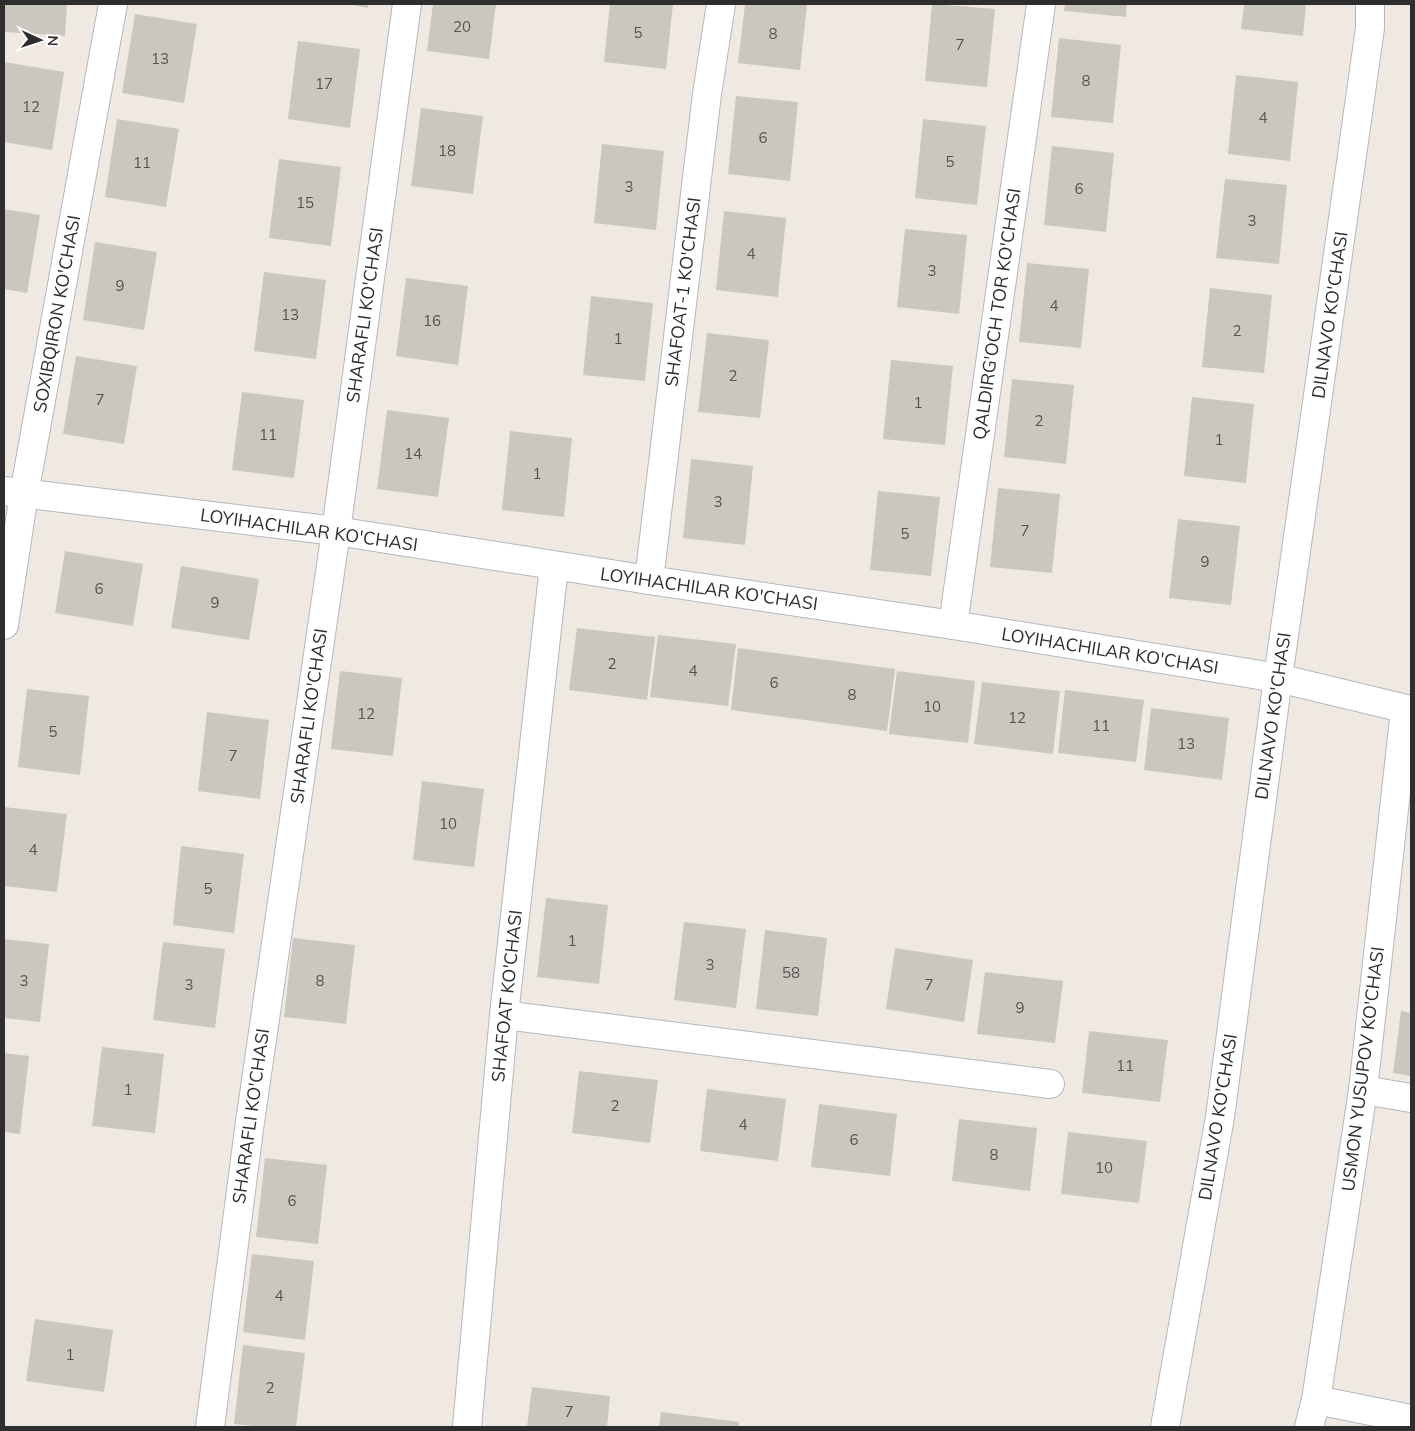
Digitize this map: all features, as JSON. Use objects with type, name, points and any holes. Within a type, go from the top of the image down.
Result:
[{"type":"street","name":"SOXIBQIRON KO'CHASI","points":[[4,625],[14,493],[113,4]]},
{"type":"street","name":"SHARAFLI KO'CHASI","points":[[210,1427],[250,1122],[336,531],[407,4]]},
{"type":"street","name":"SHAFOAT-1 KO'CHASI","points":[[649,580],[706,94],[721,4]]},
{"type":"street","name":"QALDIRG'OCH TOR KO'CHASI","points":[[953,625],[1041,4]]},
{"type":"street","name":"DILNAVO KO'CHASI","points":[[1166,1427],[1220,1117],[1278,678],[1370,28],[1370,4]]},
{"type":"street","name":"LOYIHACHILAR KO'CHASI","points":[[14,493],[336,531],[554,566],[953,625],[1278,678],[1408,710]]},
{"type":"street","name":"SHAFOAT KO'CHASI","points":[[467,1427],[504,1015],[554,566]]},
{"type":"street","name":"USMON YUSUPOV KO'CHASI","points":[[1309,1427],[1316,1400],[1363,1090],[1408,710]]},
{"type":"street","points":[[504,1015],[1050,1084]]},
{"type":"street","points":[[1363,1090],[1411,1098]]},
{"type":"street","points":[[1316,1400],[1411,1419]]},
{"type":"building","points":[[5,4],[67,4],[65,36],[4,32]]},
{"type":"building","points":[[347,4],[368,4],[368,8]]},
{"type":"building","points":[[433,4],[496,4],[489,59],[427,51]]},
{"type":"building","points":[[610,4],[673,4],[666,69],[604,62]]},
{"type":"building","points":[[745,4],[807,4],[800,70],[738,63]]},
{"type":"building","points":[[932,4],[995,9],[987,87],[925,81]]},
{"type":"building","points":[[1065,4],[1127,4],[1126,17],[1064,11]]},
{"type":"building","points":[[1244,4],[1306,4],[1303,36],[1241,29]]},
{"type":"building","points":[[135,14],[197,24],[184,103],[122,93]]},
{"type":"building","points":[[1059,38],[1121,45],[1113,123],[1051,117]]},
{"type":"building","points":[[298,41],[360,49],[350,128],[288,119]]},
{"type":"building","points":[[4,62],[64,72],[52,150],[4,142]]},
{"type":"building","points":[[1236,75],[1298,82],[1290,161],[1228,154]]},
{"type":"building","points":[[736,96],[798,102],[790,181],[728,174]]},
{"type":"building","points":[[421,108],[483,116],[473,194],[411,186]]},
{"type":"building","points":[[117,119],[179,129],[166,207],[105,197]]},
{"type":"building","points":[[923,119],[986,126],[977,205],[915,198]]},
{"type":"building","points":[[602,144],[664,151],[656,230],[594,223]]},
{"type":"building","points":[[1052,146],[1114,153],[1106,232],[1044,225]]},
{"type":"building","points":[[279,159],[341,167],[331,246],[269,238]]},
{"type":"building","points":[[1225,179],[1287,185],[1279,264],[1216,258]]},
{"type":"building","points":[[4,209],[40,215],[27,293],[4,289]]},
{"type":"building","points":[[724,211],[786,218],[778,297],[716,290]]},
{"type":"building","points":[[905,229],[967,235],[959,314],[897,307]]},
{"type":"building","points":[[95,242],[157,252],[144,330],[83,320]]},
{"type":"building","points":[[1027,263],[1089,269],[1081,348],[1019,342]]},
{"type":"building","points":[[264,272],[326,280],[316,359],[254,351]]},
{"type":"building","points":[[406,278],[468,286],[458,365],[396,356]]},
{"type":"building","points":[[1210,288],[1272,295],[1264,373],[1202,367]]},
{"type":"building","points":[[591,296],[653,303],[645,381],[583,375]]},
{"type":"building","points":[[707,333],[769,340],[760,418],[698,412]]},
{"type":"building","points":[[76,356],[137,366],[124,444],[63,434]]},
{"type":"building","points":[[891,360],[953,366],[945,445],[883,439]]},
{"type":"building","points":[[1012,379],[1074,385],[1066,464],[1004,457]]},
{"type":"building","points":[[242,392],[304,400],[294,478],[232,470]]},
{"type":"building","points":[[1192,397],[1254,404],[1246,483],[1184,476]]},
{"type":"building","points":[[387,410],[449,418],[438,497],[377,489]]},
{"type":"building","points":[[510,431],[572,438],[564,517],[502,510]]},
{"type":"building","points":[[691,459],[753,466],[745,545],[683,538]]},
{"type":"building","points":[[998,488],[1060,494],[1052,573],[990,567]]},
{"type":"building","points":[[878,491],[940,497],[931,576],[870,570]]},
{"type":"building","points":[[1178,519],[1240,526],[1231,605],[1169,598]]},
{"type":"building","points":[[65,551],[143,564],[133,626],[55,613]]},
{"type":"building","points":[[181,566],[259,579],[249,640],[171,628]]},
{"type":"building","points":[[577,628],[655,637],[647,700],[569,690]]},
{"type":"building","points":[[658,635],[736,644],[728,706],[650,697]]},
{"type":"building","points":[[738,648],[895,669],[887,731],[731,710]]},
{"type":"building","points":[[340,671],[402,678],[393,756],[331,749]]},
{"type":"building","points":[[897,671],[975,681],[968,743],[889,734]]},
{"type":"building","points":[[982,682],[1060,691],[1053,754],[974,744]]},
{"type":"building","points":[[27,689],[89,696],[80,775],[18,767]]},
{"type":"building","points":[[1065,690],[1144,700],[1136,762],[1058,753]]},
{"type":"building","points":[[1151,708],[1229,718],[1222,780],[1144,770]]},
{"type":"building","points":[[207,712],[269,720],[260,799],[198,791]]},
{"type":"building","points":[[422,781],[484,789],[474,867],[413,860]]},
{"type":"building","points":[[4,807],[67,814],[57,892],[4,886]]},
{"type":"building","points":[[181,846],[244,854],[234,933],[173,925]]},
{"type":"building","points":[[546,898],[608,905],[599,984],[537,977]]},
{"type":"building","points":[[684,922],[746,929],[736,1008],[674,1000]]},
{"type":"building","points":[[765,930],[827,938],[818,1016],[756,1009]]},
{"type":"building","points":[[293,938],[355,945],[346,1024],[284,1017]]},
{"type":"building","points":[[4,939],[49,944],[40,1022],[4,1018]]},
{"type":"building","points":[[163,942],[225,949],[215,1028],[153,1020]]},
{"type":"building","points":[[895,948],[973,960],[964,1022],[886,1009]]},
{"type":"building","points":[[985,972],[1063,981],[1055,1043],[977,1034]]},
{"type":"building","points":[[1401,1011],[1411,1013],[1411,1076],[1393,1073]]},
{"type":"building","points":[[1089,1031],[1168,1040],[1160,1102],[1082,1093]]},
{"type":"building","points":[[102,1047],[164,1054],[155,1133],[92,1126]]},
{"type":"building","points":[[4,1053],[29,1056],[20,1134],[4,1132]]},
{"type":"building","points":[[579,1071],[658,1080],[650,1143],[572,1133]]},
{"type":"building","points":[[707,1089],[786,1099],[778,1161],[700,1151]]},
{"type":"building","points":[[819,1104],[897,1114],[890,1176],[811,1167]]},
{"type":"building","points":[[959,1119],[1037,1128],[1030,1191],[952,1181]]},
{"type":"building","points":[[1068,1132],[1147,1141],[1139,1203],[1061,1194]]},
{"type":"building","points":[[265,1158],[327,1165],[318,1244],[256,1237]]},
{"type":"building","points":[[252,1254],[314,1261],[305,1340],[243,1332]]},
{"type":"building","points":[[35,1319],[113,1330],[104,1392],[26,1381]]},
{"type":"building","points":[[243,1345],[305,1353],[296,1427],[263,1427],[234,1424]]},
{"type":"building","points":[[532,1387],[610,1396],[607,1427],[527,1427]]},
{"type":"building","points":[[661,1412],[739,1422],[739,1427],[659,1427]]}]
